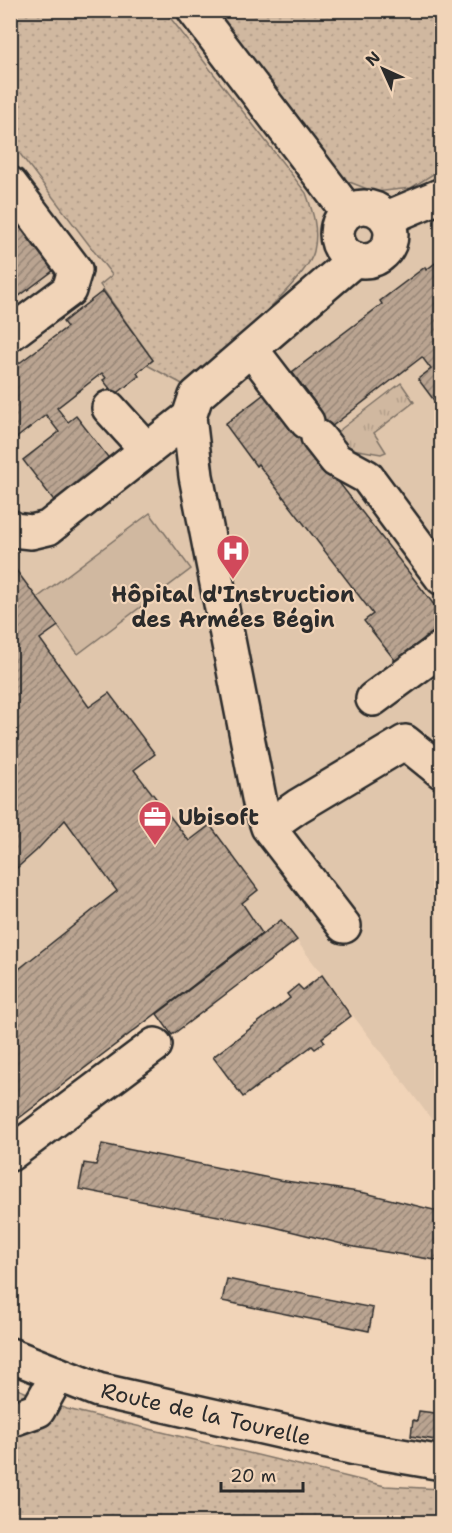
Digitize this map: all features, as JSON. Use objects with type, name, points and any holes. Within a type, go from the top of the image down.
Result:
[{"type":"street","points":[[194,10],[348,212]]},
{"type":"street","points":[[10,184],[75,270],[69,290],[10,334]]},
{"type":"street","points":[[387,218],[441,195]]},
{"type":"street","points":[[358,207],[369,207],[379,211],[387,218],[391,229],[386,250],[377,258],[366,261],[355,259],[345,253],[339,243],[337,232],[340,221],[348,212],[358,207]]},
{"type":"street","points":[[344,926],[268,827],[255,779],[196,476],[189,417],[196,396],[355,259]]},
{"type":"street","points":[[251,349],[336,460],[367,477],[441,578]]},
{"type":"street","points":[[109,408],[147,450]]},
{"type":"street","points":[[10,527],[13,530],[31,532],[48,528],[189,417]]},
{"type":"street","points":[[373,699],[441,648]]},
{"type":"street","points":[[268,827],[298,806],[405,742],[441,772]]},
{"type":"street","points":[[10,1154],[155,1046]]},
{"type":"street","name":"Route de la Tourelle","points":[[10,1355],[107,1392],[355,1448],[441,1463]]},
{"type":"street","points":[[10,1420],[38,1410],[58,1374]]},
{"type":"shaded area","name":"Hôpital d'Instruction des Armées Bégin","points":[[11,11],[441,11],[441,1132],[281,920],[11,1125]]},
{"type":"green space","points":[[11,11],[165,11],[306,193],[316,228],[314,251],[308,264],[277,300],[184,385],[147,365],[153,360],[100,285],[112,275],[11,142]]},
{"type":"green space","points":[[209,11],[441,11],[441,169],[411,188],[375,192],[347,181],[319,156]]},
{"type":"green space","points":[[401,383],[414,402],[374,433],[386,452],[381,454],[341,447],[332,436]]},
{"type":"green space","points":[[150,513],[191,569],[78,654],[37,598]]},
{"type":"green space","points":[[10,1386],[67,1409],[385,1486],[441,1489],[441,1522],[11,1522]]},
{"type":"building","points":[[10,213],[54,270],[10,303]]},
{"type":"building","points":[[442,258],[442,406],[439,407],[418,379],[431,369],[422,357],[309,444],[442,615],[442,638],[401,668],[364,621],[373,614],[225,424],[268,391],[297,429],[321,411],[292,372],[382,304],[380,301],[425,267],[426,270]]},
{"type":"building","points":[[103,291],[153,360],[137,373],[139,376],[115,395],[103,380],[106,378],[102,373],[57,408],[68,422],[76,416],[111,461],[56,503],[23,460],[59,432],[46,415],[10,443],[10,370],[67,327],[63,322]]},
{"type":"building","name":"Ubisoft","points":[[10,562],[58,626],[40,639],[89,707],[109,693],[155,754],[134,770],[189,841],[210,825],[258,890],[242,903],[262,933],[10,1125],[10,976],[117,891],[65,820],[36,851],[10,874],[10,766],[14,763],[10,759]]},
{"type":"building","points":[[281,920],[297,940],[172,1035],[157,1014]]},
{"type":"building","points":[[322,975],[351,1016],[322,1038],[325,1042],[315,1049],[312,1046],[243,1097],[213,1057],[290,998],[287,994],[298,985],[303,990]]},
{"type":"building","points":[[102,1144],[279,1180],[365,1193],[442,1212],[442,1261],[354,1247],[270,1226],[79,1189],[84,1163],[96,1165]]},
{"type":"building","points":[[227,1279],[373,1308],[369,1331],[222,1301]]},
{"type":"building","points":[[419,1411],[442,1414],[442,1441],[411,1436],[413,1420],[417,1421]]},
{"type":"place","name":"Hôpital d'Instruction des Armées Bégin","points":[[233,580]]},
{"type":"place","name":"Ubisoft","points":[[155,846]]}]
